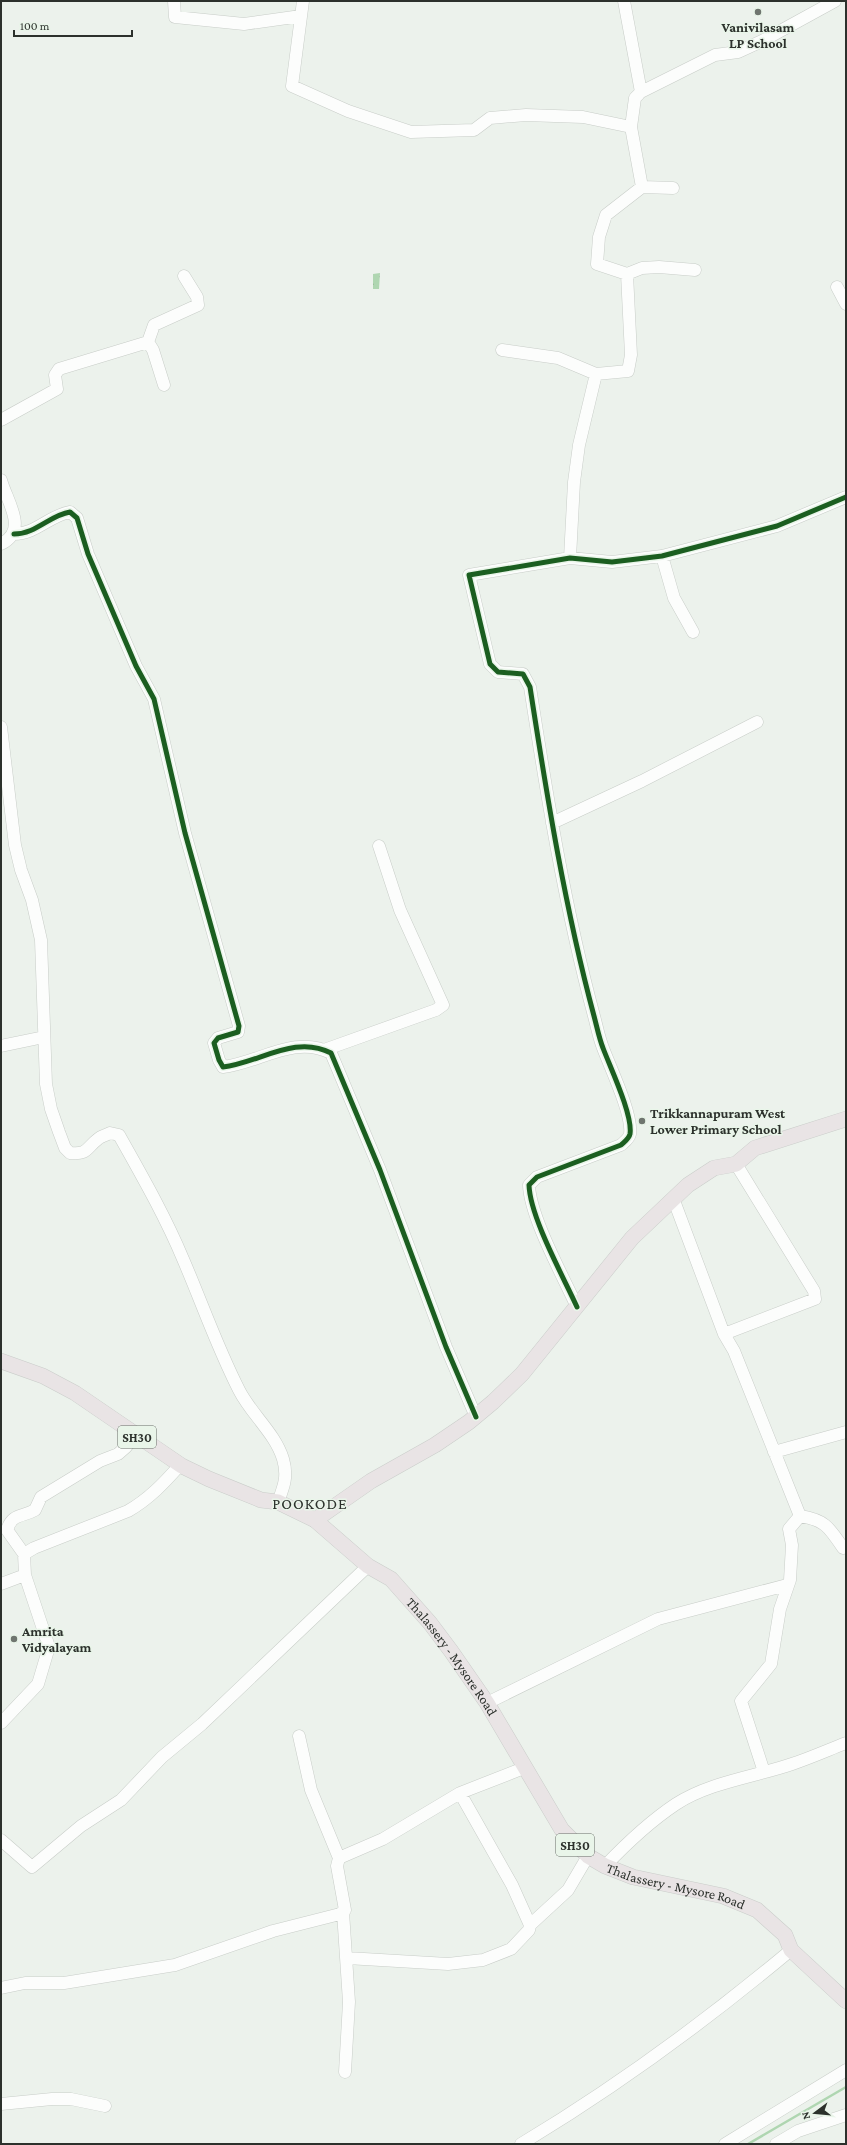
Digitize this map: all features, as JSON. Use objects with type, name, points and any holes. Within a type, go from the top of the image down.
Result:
[{"type":"main road","points":[[315,1520],[371,1481],[435,1445],[476,1417],[522,1374],[632,1238],[688,1185],[714,1168],[736,1164],[755,1148],[846,1119]]},
{"type":"main road","points":[[1,1354],[38,1365],[54,1372],[81,1388],[150,1437],[183,1458],[265,1493],[278,1502]]},
{"type":"main road","name":"Thalassery - Mysore Road","points":[[1,1361],[43,1376],[75,1393],[180,1465],[209,1479],[261,1500],[278,1502],[315,1520],[368,1566],[390,1579],[430,1623],[487,1703],[562,1830],[588,1856],[605,1866],[633,1877],[723,1896],[757,1910],[784,1935],[791,1950],[846,2001]]},
{"type":"main road","points":[[315,1520],[329,1523],[361,1547],[380,1563],[390,1579]]},
{"type":"street","points":[[174,1],[175,18],[244,24],[301,16]]},
{"type":"street","points":[[303,1],[292,86],[348,111],[411,132],[474,130],[490,118],[526,115],[584,117],[631,127]]},
{"type":"street","points":[[624,1],[641,92]]},
{"type":"street","points":[[642,187],[631,127],[635,98],[641,92],[714,55],[738,52],[762,41],[835,1]]},
{"type":"street","points":[[673,188],[642,187],[606,215],[599,237],[597,264],[627,274],[642,268],[659,267],[696,270]]},
{"type":"street","points":[[502,350],[558,358],[596,374],[628,371],[631,355],[627,274]]},
{"type":"street","points":[[148,342],[154,325],[198,305],[197,297],[184,276]]},
{"type":"street","points":[[836,287],[846,304]]},
{"type":"street","points":[[148,342],[153,350],[164,385]]},
{"type":"street","points":[[1,420],[57,389],[55,375],[59,369],[148,342]]},
{"type":"street","points":[[570,558],[574,482],[579,445],[596,374]]},
{"type":"street","points":[[1,480],[16,521],[14,534],[9,540],[1,544]]},
{"type":"street","points":[[577,1307],[530,1200],[528,1185],[537,1177],[621,1146],[630,1134],[626,1110],[603,1047],[581,966],[552,823],[530,687],[523,674],[498,672],[490,664],[469,576],[570,558],[612,562],[662,556],[777,526],[846,497]]},
{"type":"street","points":[[14,534],[23,534],[63,513],[70,512],[77,518],[88,554],[136,666],[154,699],[185,832],[239,1026],[238,1032],[218,1038],[214,1043],[218,1060],[223,1067],[305,1046],[331,1053],[380,1170],[446,1347],[476,1417]]},
{"type":"street","points":[[662,556],[674,598],[693,632]]},
{"type":"street","points":[[552,823],[642,781],[757,722]]},
{"type":"street","points":[[1,727],[15,845],[21,870],[32,900],[40,940],[46,1084],[51,1109],[65,1148],[70,1153],[87,1152],[98,1138],[110,1133],[119,1135],[156,1201],[183,1258],[211,1331],[239,1391],[282,1457],[286,1471],[286,1482],[278,1502]]},
{"type":"street","points":[[324,1050],[436,1010],[443,1005],[400,910],[379,846]]},
{"type":"street","points":[[1,1046],[44,1037]]},
{"type":"street","points":[[724,1334],[815,1299],[814,1291],[736,1164]]},
{"type":"street","points":[[673,1198],[724,1334],[734,1351],[774,1452],[787,1479],[800,1516]]},
{"type":"street","points":[[774,1452],[846,1432]]},
{"type":"street","points":[[1,1723],[38,1684],[49,1647],[25,1575],[24,1554],[7,1530],[12,1520],[19,1515],[35,1510],[41,1497],[100,1461],[118,1454],[126,1447],[135,1435]]},
{"type":"street","points":[[24,1554],[34,1548],[128,1511],[142,1503],[158,1490],[180,1465]]},
{"type":"street","points":[[800,1516],[818,1519],[830,1527],[843,1548],[846,1547]]},
{"type":"street","points":[[764,1772],[741,1701],[771,1664],[780,1609],[787,1585],[790,1580],[792,1545],[789,1529],[800,1516]]},
{"type":"street","points":[[1,1840],[32,1867],[80,1826],[121,1800],[162,1757],[202,1724],[368,1566]]},
{"type":"street","points":[[1,1584],[25,1575]]},
{"type":"street","points":[[487,1703],[658,1619],[787,1585]]},
{"type":"street","points":[[299,1736],[311,1790],[339,1858],[337,1866],[345,1910],[343,1912],[347,1958],[349,2021],[345,2072]]},
{"type":"street","points":[[605,1866],[618,1852],[677,1804],[716,1786],[792,1764],[846,1743]]},
{"type":"street","points":[[339,1858],[384,1839],[460,1793],[524,1768]]},
{"type":"street","points":[[460,1793],[512,1885],[530,1925]]},
{"type":"street","points":[[347,1958],[448,1964],[483,1960],[511,1949],[529,1930],[530,1925],[568,1890],[588,1856]]},
{"type":"street","points":[[1,1988],[25,1983],[64,1983],[175,1965],[273,1931],[343,1912]]},
{"type":"street","points":[[521,2144],[562,2119],[638,2068],[732,1999],[791,1950]]},
{"type":"street","points":[[725,2144],[846,2070]]},
{"type":"street","points":[[1,2104],[52,2099],[71,2100],[105,2106]]},
{"type":"street","points":[[776,2144],[798,2130],[846,2116]]},
{"type":"water","points":[[380,273],[379,289],[373,289],[373,274]]},
{"type":"waterway","points":[[748,2144],[846,2087]]},
{"type":"cycle path","points":[[577,1307],[541,1229],[535,1213],[529,1185],[537,1177],[621,1145],[628,1139],[630,1134],[630,1126],[625,1103],[600,1040],[574,934],[550,811],[530,687],[523,674],[498,672],[490,664],[469,575],[570,558],[612,562],[662,556],[777,526],[846,497]]},
{"type":"cycle path","points":[[14,534],[29,531],[56,517],[70,512],[77,518],[88,554],[136,666],[154,699],[185,833],[239,1026],[238,1032],[218,1038],[214,1043],[219,1060],[223,1067],[277,1051],[304,1047],[318,1048],[331,1053],[380,1170],[446,1347],[476,1417]]},
{"type":"place","name":"Vanivilasam LP School","points":[[758,12]]},
{"type":"place","name":"Trikkannapuram West Lower Primary School","points":[[642,1121]]},
{"type":"place","name":"Amrita Vidyalayam","points":[[14,1639]]},
{"type":"district","name":"POOKODE","points":[[310,1503]]}]
